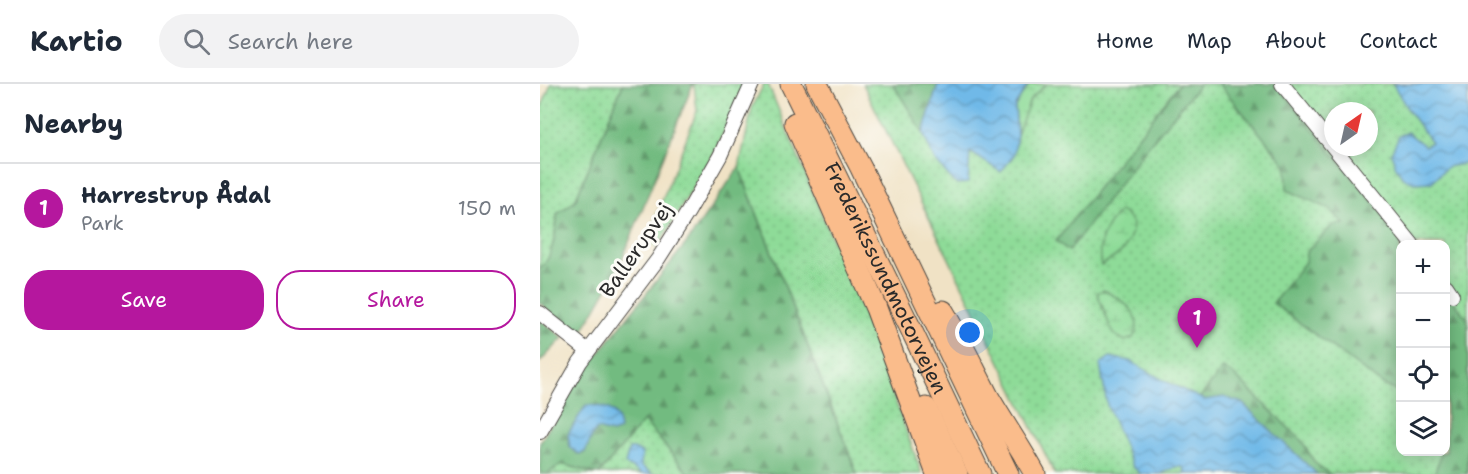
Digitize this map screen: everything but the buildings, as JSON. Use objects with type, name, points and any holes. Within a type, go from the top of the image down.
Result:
[{"type":"highway","points":[[778,84],[876,308],[937,474]]},
{"type":"highway","name":"Frederikssundmotorvejen","points":[[791,84],[980,474]]},
{"type":"highway","name":"Frederikssundmotorvejen","points":[[818,84],[1008,474]]},
{"type":"highway","points":[[885,219],[959,337],[1025,474]]},
{"type":"highway","points":[[876,308],[896,344],[957,474]]},
{"type":"highway","points":[[990,399],[1035,474]]},
{"type":"street","name":"Ballerupvej","points":[[540,432],[588,351],[658,259],[682,222],[720,156],[752,84]]},
{"type":"street","points":[[1282,84],[1409,240]]},
{"type":"street","points":[[540,313],[588,351]]},
{"type":"green space","points":[[551,84],[623,84],[575,201],[557,214],[551,252],[540,268],[540,111]]},
{"type":"green space","points":[[623,84],[693,84],[618,269],[579,338],[540,303],[540,268],[551,252],[557,214],[575,201]]},
{"type":"green space","points":[[694,84],[744,84],[716,150],[657,248],[647,240],[697,111]]},
{"type":"green space","points":[[764,84],[768,84],[867,323],[922,474],[857,474],[739,167],[752,108]]},
{"type":"green space","points":[[863,84],[1468,84],[1468,474],[1055,474]]},
{"type":"green space","points":[[893,84],[938,84],[923,133]]},
{"type":"green space","points":[[1029,84],[1046,84],[1030,100],[1017,135],[1015,106]]},
{"type":"green space","points":[[1179,84],[1200,84],[1145,150],[1069,251],[1056,241]]},
{"type":"green space","points":[[1219,84],[1276,84],[1324,143],[1324,156],[1335,156],[1404,240],[1396,240],[1396,391],[1382,384],[1273,303],[1305,262],[1306,252],[1333,225],[1344,224],[1330,209],[1287,190],[1286,165]]},
{"type":"green space","points":[[739,167],[857,474],[689,474],[644,421],[599,474],[561,464],[547,474],[540,474],[540,443],[575,383],[688,241]]},
{"type":"green space","points":[[1120,211],[1133,224],[1130,239],[1120,253],[1101,265],[1100,250],[1103,236]]},
{"type":"green space","points":[[1103,290],[1130,308],[1136,322],[1133,338],[1125,341],[1113,334],[1097,293]]},
{"type":"green space","points":[[1450,297],[1468,320],[1467,474],[1434,474],[1440,456],[1450,456]]},
{"type":"green space","points":[[540,319],[563,338],[540,362]]},
{"type":"green space","points":[[1223,368],[1234,375],[1302,441],[1315,463],[1330,474],[1316,474],[1193,406]]},
{"type":"green space","points":[[644,420],[689,474],[599,474]]},
{"type":"green space","points":[[561,464],[596,474],[547,474]]},
{"type":"water","points":[[938,84],[1029,84],[1015,106],[1017,135],[1014,155],[1001,172],[970,152],[968,183],[956,184],[934,159],[923,133]]},
{"type":"water","points":[[1393,84],[1468,84],[1468,163],[1447,167],[1432,182],[1414,183],[1403,178],[1391,153],[1399,136],[1407,132],[1425,146],[1431,142]]},
{"type":"water","points":[[1110,357],[1130,361],[1204,400],[1224,397],[1242,403],[1317,474],[1183,474],[1185,471],[1183,467],[1176,467],[1160,474],[1141,474],[1133,467],[1107,405],[1100,364]]},
{"type":"water","points":[[586,405],[609,409],[617,417],[620,430],[612,433],[597,429],[585,452],[579,454],[570,448],[568,434]]},
{"type":"water","points":[[629,449],[642,453],[641,466],[653,474],[642,474],[625,464]]},
{"type":"place","name":"Harrestrup Ådal","points":[[1197,348]]}]
